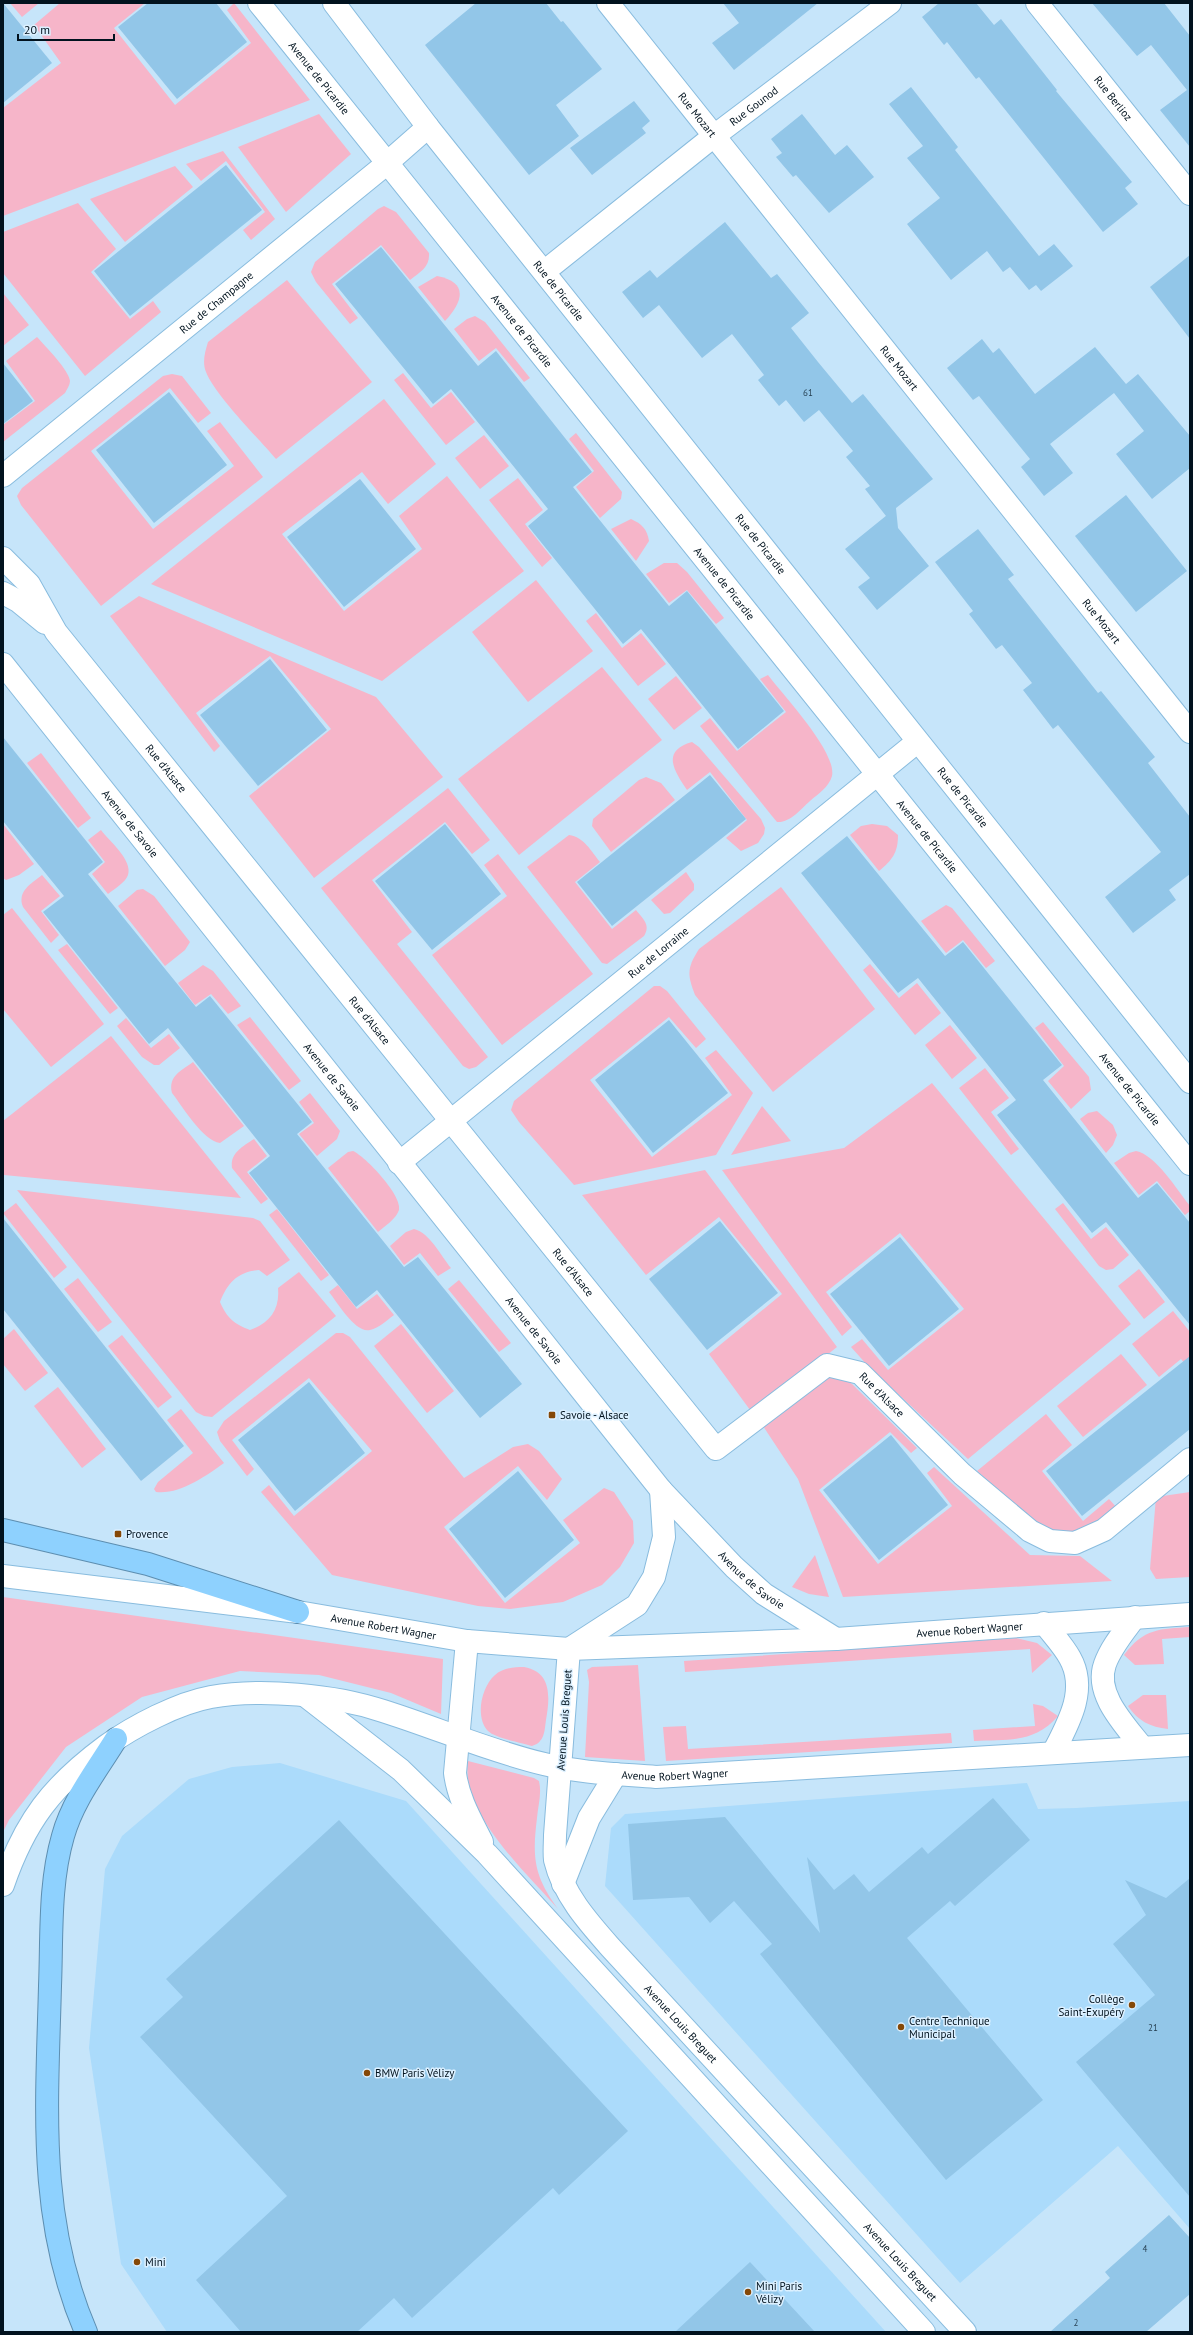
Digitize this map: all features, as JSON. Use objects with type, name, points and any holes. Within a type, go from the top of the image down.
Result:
[{"type":"highway","points":[[3,1530],[148,1564],[298,1612]]},
{"type":"highway","points":[[86,2332],[67,2280],[56,2229],[46,2140],[53,1892],[63,1836],[73,1808],[116,1739]]},
{"type":"street","name":"Avenue de Picardie","points":[[259,3],[1190,1164]]},
{"type":"street","name":"Rue de Picardie","points":[[334,3],[428,127],[545,271],[917,742],[1190,1082]]},
{"type":"street","name":"Rue Mozart","points":[[608,3],[1190,732]]},
{"type":"street","name":"Rue Gounod","points":[[545,271],[714,136],[890,3]]},
{"type":"street","name":"Rue Berlioz","points":[[1038,3],[1190,194]]},
{"type":"street","name":"Rue de Champagne","points":[[3,476],[428,127]]},
{"type":"street","name":"Rue d'Alsace","points":[[3,558],[29,584],[56,632],[716,1449],[827,1365],[860,1373],[962,1474],[1030,1531],[1050,1542],[1075,1543],[1104,1530],[1190,1459]]},
{"type":"street","name":"Rue d'Alsace","points":[[3,593],[18,601],[56,632]]},
{"type":"street","name":"Avenue de Savoie","points":[[4,667],[661,1490],[734,1567],[764,1594],[836,1639]]},
{"type":"street","name":"Rue de Lorraine","points":[[399,1163],[876,773],[917,742]]},
{"type":"street","points":[[569,1649],[637,1606],[654,1577],[664,1537],[661,1490]]},
{"type":"street","name":"Avenue Robert Wagner","points":[[3,1576],[298,1612],[467,1641],[569,1649],[836,1639],[1044,1623],[1190,1614]]},
{"type":"street","points":[[1135,1617],[1116,1642],[1104,1664],[1102,1682],[1112,1706],[1142,1747]]},
{"type":"street","points":[[1044,1623],[1070,1658],[1077,1687],[1075,1710],[1053,1753]]},
{"type":"street","points":[[467,1641],[455,1773],[456,1786],[487,1854]]},
{"type":"street","name":"Avenue Louis Breguet","points":[[569,1649],[555,1859],[563,1884],[586,1919],[611,1948],[965,2332]]},
{"type":"street","name":"Avenue Robert Wagner","points":[[3,1885],[18,1844],[32,1820],[52,1793],[76,1768],[116,1739],[149,1720],[211,1697],[259,1694],[345,1701],[383,1710],[458,1738],[561,1768],[656,1777],[1190,1745]]},
{"type":"street","points":[[307,1697],[401,1770],[487,1854],[924,2332]]},
{"type":"street","points":[[563,1884],[589,1818],[616,1774]]},
{"type":"shaded area","points":[[10,3],[39,3],[22,17]]},
{"type":"shaded area","points":[[60,3],[145,3],[114,28],[175,105],[251,43],[227,10],[234,3],[310,100],[3,216],[3,108],[61,63],[34,25]]},
{"type":"shaded area","points":[[319,114],[351,154],[286,212],[238,147]]},
{"type":"shaded area","points":[[223,151],[275,219],[251,240],[243,230],[265,212],[226,161],[201,181],[186,164]]},
{"type":"shaded area","points":[[175,166],[193,187],[125,242],[90,199]]},
{"type":"shaded area","points":[[78,203],[116,249],[91,272],[130,319],[153,301],[161,312],[85,376],[3,273],[3,232]]},
{"type":"shaded area","points":[[384,206],[396,212],[429,253],[428,262],[421,272],[410,280],[381,245],[332,284],[358,318],[350,324],[316,282],[311,272],[315,262],[378,209]]},
{"type":"shaded area","points":[[437,276],[454,283],[460,294],[456,307],[445,321],[418,287]]},
{"type":"shaded area","points":[[287,280],[372,382],[276,459],[218,392],[206,372],[204,361],[208,342]]},
{"type":"shaded area","points":[[3,293],[29,325],[3,346]]},
{"type":"shaded area","points":[[475,316],[485,322],[530,378],[524,382],[496,348],[479,361],[454,329],[467,319]]},
{"type":"shaded area","points":[[37,337],[66,371],[69,376],[70,384],[65,393],[3,442],[3,425],[35,401],[6,361]]},
{"type":"shaded area","points":[[403,373],[431,408],[451,392],[475,422],[446,445],[394,380]]},
{"type":"shaded area","points":[[172,374],[182,376],[211,413],[198,423],[170,388],[91,451],[153,529],[234,466],[207,431],[220,422],[263,477],[101,606],[21,505],[17,496],[22,488],[163,376]]},
{"type":"shaded area","points":[[384,399],[436,464],[388,504],[362,472],[282,534],[344,611],[422,549],[399,516],[447,476],[524,571],[382,681],[151,584]]},
{"type":"shaded area","points":[[576,433],[622,492],[621,499],[600,518],[576,487],[594,471],[569,439]]},
{"type":"shaded area","points":[[484,435],[509,466],[480,489],[455,458]]},
{"type":"shaded area","points":[[518,478],[543,510],[525,524],[552,558],[542,567],[489,500]]},
{"type":"shaded area","points":[[631,519],[643,527],[647,533],[649,541],[636,561],[611,529]]},
{"type":"shaded area","points":[[664,563],[677,563],[687,572],[724,618],[716,624],[687,590],[669,603],[646,574]]},
{"type":"shaded area","points":[[536,580],[593,651],[528,702],[472,632]]},
{"type":"shaded area","points":[[139,596],[376,697],[443,777],[314,878],[249,796],[331,729],[270,656],[196,713],[220,746],[214,752],[110,616]]},
{"type":"shaded area","points":[[596,613],[622,648],[641,633],[666,664],[638,686],[586,621]]},
{"type":"shaded area","points":[[602,667],[662,740],[519,855],[458,779]]},
{"type":"shaded area","points":[[768,675],[808,724],[818,739],[831,766],[832,776],[831,780],[820,793],[795,815],[782,822],[777,822],[700,726],[710,718],[737,751],[786,712],[760,679]]},
{"type":"shaded area","points":[[676,676],[702,708],[674,730],[648,699]]},
{"type":"shaded area","points":[[692,742],[699,747],[761,819],[765,828],[764,834],[758,843],[741,851],[726,838],[747,820],[710,772],[687,790],[682,783],[673,763],[673,756],[682,746]]},
{"type":"shaded area","points":[[41,753],[91,818],[78,828],[27,763]]},
{"type":"shaded area","points":[[646,777],[661,783],[675,800],[611,852],[592,826],[593,819],[639,780]]},
{"type":"shaded area","points":[[448,788],[490,840],[472,854],[445,822],[372,880],[412,932],[397,944],[488,1057],[476,1067],[469,1069],[463,1066],[321,888]]},
{"type":"shaded area","points":[[3,824],[34,864],[19,875],[6,880],[3,878]]},
{"type":"shaded area","points":[[872,824],[887,826],[898,835],[897,847],[893,856],[879,871],[850,835],[861,826]]},
{"type":"shaded area","points":[[101,830],[124,857],[129,869],[127,878],[108,894],[92,874],[105,862],[88,840]]},
{"type":"shaded area","points":[[569,835],[574,836],[583,842],[600,862],[575,882],[612,929],[636,910],[646,925],[647,929],[644,936],[607,964],[602,963],[527,867]]},
{"type":"shaded area","points":[[498,854],[593,974],[502,1045],[432,955],[507,896],[484,865]]},
{"type":"shaded area","points":[[686,872],[694,884],[694,890],[670,913],[664,914],[651,900]]},
{"type":"shaded area","points":[[42,875],[60,896],[41,911],[59,935],[51,943],[23,907],[22,901],[23,892],[26,888]]},
{"type":"shaded area","points":[[781,887],[875,1009],[773,1092],[695,995],[691,982],[690,966],[699,949]]},
{"type":"shaded area","points":[[143,889],[154,896],[190,942],[185,950],[165,966],[118,906],[137,890]]},
{"type":"shaded area","points":[[946,905],[952,908],[995,961],[986,968],[963,940],[946,953],[921,921]]},
{"type":"shaded area","points":[[12,908],[104,1024],[51,1067],[3,1009],[3,915]]},
{"type":"shaded area","points":[[67,944],[118,1008],[110,1014],[58,950]]},
{"type":"shaded area","points":[[870,964],[899,998],[917,983],[941,1013],[915,1035],[863,970]]},
{"type":"shaded area","points":[[203,965],[213,971],[241,1006],[228,1014],[211,994],[195,1005],[178,983]]},
{"type":"shaded area","points":[[654,986],[660,986],[667,991],[706,1039],[696,1048],[669,1017],[590,1080],[652,1157],[732,1095],[705,1058],[716,1050],[753,1093],[716,1155],[574,1185],[519,1122],[511,1110],[514,1101]]},
{"type":"shaded area","points":[[250,1017],[301,1081],[289,1090],[237,1025]]},
{"type":"shaded area","points":[[126,1018],[151,1048],[169,1034],[180,1048],[159,1065],[154,1065],[142,1057],[117,1026]]},
{"type":"shaded area","points":[[1043,1022],[1089,1077],[1091,1090],[1071,1109],[1048,1081],[1064,1066],[1035,1028]]},
{"type":"shaded area","points":[[950,1025],[977,1058],[952,1079],[925,1045]]},
{"type":"shaded area","points":[[111,1036],[241,1198],[4,1175],[3,1121]]},
{"type":"shaded area","points":[[193,1062],[244,1126],[220,1143],[214,1141],[200,1130],[172,1093],[172,1082],[176,1074]]},
{"type":"shaded area","points":[[985,1068],[1009,1098],[991,1112],[1019,1149],[1011,1155],[959,1088]]},
{"type":"shaded area","points":[[932,1083],[1131,1324],[968,1459],[868,1366],[851,1347],[862,1339],[888,1370],[964,1309],[900,1233],[826,1292],[852,1327],[842,1336],[722,1170],[844,1148]]},
{"type":"shaded area","points":[[310,1093],[340,1131],[337,1139],[317,1156],[299,1134],[314,1123],[299,1102]]},
{"type":"shaded area","points":[[762,1106],[791,1141],[731,1155]]},
{"type":"shaded area","points":[[1097,1111],[1113,1125],[1117,1135],[1113,1145],[1106,1153],[1080,1119],[1088,1113]]},
{"type":"shaded area","points":[[254,1139],[267,1156],[247,1172],[268,1199],[261,1204],[232,1168],[235,1154]]},
{"type":"shaded area","points":[[353,1151],[366,1160],[382,1177],[399,1204],[398,1213],[378,1232],[328,1168],[348,1152]]},
{"type":"shaded area","points":[[1136,1151],[1151,1159],[1166,1174],[1190,1206],[1190,1211],[1185,1215],[1157,1181],[1139,1195],[1114,1163],[1129,1153]]},
{"type":"shaded area","points":[[705,1170],[837,1347],[753,1414],[709,1354],[782,1294],[719,1217],[646,1275],[582,1195]]},
{"type":"shaded area","points":[[17,1190],[253,1218],[260,1221],[290,1260],[267,1276],[259,1270],[245,1273],[235,1279],[230,1284],[220,1302],[228,1316],[235,1323],[250,1330],[257,1327],[268,1319],[275,1309],[278,1288],[299,1272],[336,1316],[212,1417],[204,1416],[196,1412]]},
{"type":"shaded area","points":[[16,1203],[67,1267],[54,1278],[3,1213]]},
{"type":"shaded area","points":[[1063,1203],[1091,1239],[1106,1227],[1129,1255],[1113,1269],[1106,1270],[1099,1266],[1055,1209]]},
{"type":"shaded area","points":[[277,1209],[329,1275],[321,1281],[269,1215]]},
{"type":"shaded area","points":[[414,1229],[420,1231],[430,1240],[451,1268],[438,1276],[420,1253],[404,1265],[390,1246],[406,1232]]},
{"type":"shaded area","points":[[1139,1269],[1165,1302],[1144,1319],[1118,1286]]},
{"type":"shaded area","points":[[78,1278],[112,1322],[98,1332],[64,1289]]},
{"type":"shaded area","points":[[459,1280],[511,1343],[499,1352],[448,1289]]},
{"type":"shaded area","points":[[338,1285],[357,1309],[377,1294],[394,1315],[380,1326],[373,1329],[365,1330],[359,1327],[347,1316],[329,1292]]},
{"type":"shaded area","points":[[1173,1311],[1190,1332],[1190,1370],[1181,1359],[1159,1377],[1132,1344]]},
{"type":"shaded area","points":[[401,1324],[454,1391],[427,1413],[374,1346]]},
{"type":"shaded area","points":[[14,1329],[48,1373],[25,1391],[3,1364],[3,1339]]},
{"type":"shaded area","points":[[336,1333],[343,1333],[350,1337],[464,1478],[513,1447],[528,1444],[539,1451],[562,1479],[547,1500],[518,1466],[444,1527],[505,1603],[580,1543],[563,1520],[604,1488],[614,1492],[633,1521],[634,1543],[620,1567],[602,1585],[563,1602],[510,1609],[478,1606],[332,1575],[261,1492],[269,1485],[294,1516],[372,1451],[309,1378],[232,1440],[254,1469],[247,1476],[220,1441],[217,1432],[224,1421]]},
{"type":"shaded area","points":[[122,1335],[172,1397],[158,1408],[108,1346]]},
{"type":"shaded area","points":[[1121,1354],[1147,1385],[1083,1437],[1057,1406]]},
{"type":"shaded area","points":[[839,1376],[852,1384],[917,1448],[911,1453],[890,1432],[819,1490],[878,1564],[952,1506],[927,1473],[934,1467],[1030,1555],[1080,1556],[1112,1581],[843,1597],[798,1479],[761,1423],[826,1377]]},
{"type":"shaded area","points":[[58,1387],[106,1449],[82,1468],[34,1406]]},
{"type":"shaded area","points":[[181,1409],[224,1463],[201,1479],[183,1488],[174,1491],[156,1492],[154,1489],[158,1482],[193,1453],[167,1420]]},
{"type":"shaded area","points":[[1046,1414],[1072,1445],[1042,1471],[1083,1521],[1109,1499],[1118,1509],[1076,1536],[1044,1529],[977,1471]]},
{"type":"shaded area","points":[[1190,1492],[1190,1577],[1156,1579],[1150,1569],[1156,1497]]},
{"type":"shaded area","points":[[815,1555],[829,1597],[809,1594],[792,1587]]},
{"type":"shaded area","points":[[3,1597],[443,1659],[441,1714],[391,1693],[319,1675],[240,1671],[142,1697],[66,1747],[9,1820],[3,1832]]},
{"type":"shaded area","points":[[1190,1627],[1190,1637],[1162,1639],[1164,1664],[1135,1665],[1124,1655],[1131,1646],[1146,1635],[1153,1632],[1170,1628]]},
{"type":"shaded area","points":[[1016,1638],[1037,1643],[1052,1655],[1032,1673],[1030,1649],[685,1672],[684,1661]]},
{"type":"shaded area","points":[[638,1665],[645,1761],[585,1757],[589,1682],[587,1670],[592,1667]]},
{"type":"shaded area","points":[[524,1667],[540,1674],[547,1687],[548,1694],[544,1734],[542,1739],[537,1744],[532,1746],[491,1734],[484,1725],[481,1711],[483,1695],[490,1680],[505,1669]]},
{"type":"shaded area","points":[[1143,1695],[1166,1695],[1168,1729],[1150,1725],[1136,1716],[1128,1706]]},
{"type":"shaded area","points":[[1033,1704],[1043,1706],[1058,1716],[1049,1725],[1030,1736],[1009,1740],[974,1741],[973,1730],[1035,1726]]},
{"type":"shaded area","points":[[686,1726],[688,1749],[951,1733],[952,1743],[666,1761],[663,1727]]},
{"type":"shaded area","points":[[468,1761],[534,1778],[539,1781],[540,1795],[535,1832],[535,1856],[539,1876],[558,1909],[513,1860],[485,1821],[474,1801],[468,1781]]},
{"type":"shaded area","points":[[280,1763],[406,1801],[886,2332],[167,2332],[121,2264],[89,2048],[105,1869],[122,1836],[189,1779],[232,1767]]},
{"type":"shaded area","points":[[1027,1783],[1038,1809],[1190,1801],[1190,2229],[1118,2146],[960,2283],[605,1886],[611,1828],[625,1814]]},
{"type":"building","points":[[3,3],[52,63],[3,103]]},
{"type":"building","points":[[148,3],[216,3],[247,42],[177,99],[118,27]]},
{"type":"building","points":[[476,3],[546,3],[561,22],[563,21],[602,69],[556,105],[579,136],[529,175],[425,45]]},
{"type":"building","points":[[723,3],[818,3],[734,70],[712,43],[739,23]]},
{"type":"building","points":[[939,3],[976,3],[994,25],[1001,19],[1057,90],[1056,91],[1132,182],[1125,188],[1138,204],[1103,232],[979,77],[976,79],[947,42],[944,45],[922,17]]},
{"type":"building","points":[[1092,3],[1164,3],[1190,36],[1190,147],[1160,110],[1187,90],[1151,45],[1137,56]]},
{"type":"building","points":[[911,87],[958,147],[955,150],[1039,256],[1054,244],[1073,266],[1041,291],[1036,285],[1029,290],[1010,267],[1003,272],[987,251],[951,280],[907,224],[940,198],[907,158],[923,146],[889,104]]},
{"type":"building","points":[[634,101],[650,121],[642,128],[646,133],[592,175],[570,148]]},
{"type":"building","points":[[802,114],[835,155],[847,145],[874,177],[829,213],[796,175],[793,177],[776,157],[782,153],[771,139]]},
{"type":"building","points":[[226,165],[262,210],[130,316],[94,271]]},
{"type":"building","points":[[725,222],[771,278],[777,274],[809,313],[791,328],[818,362],[852,403],[863,394],[933,479],[896,508],[898,528],[929,566],[877,610],[858,587],[870,578],[845,549],[886,516],[865,489],[870,486],[846,457],[853,451],[819,410],[804,422],[786,400],[779,406],[758,380],[764,375],[732,334],[702,358],[659,305],[643,318],[622,292],[650,270],[657,278]]},
{"type":"building","points":[[381,247],[478,366],[496,351],[592,472],[573,487],[669,606],[687,591],[784,711],[738,749],[641,629],[623,644],[528,526],[548,509],[451,389],[433,404],[335,284]]},
{"type":"building","points":[[1190,255],[1190,339],[1150,287]]},
{"type":"building","points":[[982,339],[993,353],[999,348],[1035,394],[1095,347],[1126,384],[1138,374],[1190,436],[1190,468],[1152,499],[1116,454],[1144,431],[1114,393],[1050,444],[1073,473],[1044,496],[1021,467],[1030,459],[979,396],[973,400],[947,368]]},
{"type":"building","points":[[3,363],[33,401],[3,424]]},
{"type":"building","points":[[169,392],[227,465],[154,523],[96,450]]},
{"type":"building","points":[[360,479],[416,549],[344,607],[287,537]]},
{"type":"building","points":[[1126,495],[1187,571],[1136,612],[1075,536]]},
{"type":"building","points":[[978,529],[1014,575],[1008,579],[1098,693],[1101,691],[1155,757],[1148,763],[1190,817],[1190,874],[1169,890],[1176,900],[1133,933],[1105,897],[1161,852],[1058,725],[1053,729],[1023,690],[1032,683],[1002,645],[996,649],[969,614],[973,611],[935,562]]},
{"type":"building","points":[[270,659],[327,730],[258,786],[200,715]]},
{"type":"building","points":[[3,737],[103,862],[88,874],[196,1007],[210,996],[312,1122],[297,1134],[404,1267],[418,1257],[522,1384],[480,1418],[377,1290],[356,1307],[249,1173],[270,1156],[168,1028],[149,1044],[43,912],[64,896],[3,821]]},
{"type":"building","points":[[710,775],[746,819],[612,926],[577,882]]},
{"type":"building","points":[[445,824],[501,894],[432,950],[375,881]]},
{"type":"building","points":[[847,836],[945,956],[963,942],[1062,1065],[1043,1080],[1138,1198],[1157,1183],[1190,1223],[1190,1325],[1106,1222],[1092,1233],[997,1115],[1016,1100],[918,978],[898,993],[801,873]]},
{"type":"building","points":[[669,1020],[728,1093],[653,1153],[595,1080]]},
{"type":"building","points":[[3,1218],[184,1446],[141,1481],[3,1309]]},
{"type":"building","points":[[720,1221],[778,1293],[707,1350],[649,1279]]},
{"type":"building","points":[[900,1237],[959,1309],[889,1366],[830,1294]]},
{"type":"building","points":[[1190,1356],[1190,1429],[1082,1516],[1046,1471]]},
{"type":"building","points":[[309,1382],[365,1453],[295,1511],[238,1440]]},
{"type":"building","points":[[891,1435],[948,1505],[879,1560],[823,1490]]},
{"type":"building","points":[[518,1471],[574,1540],[505,1598],[449,1529]]},
{"type":"building","name":"Centre Technique Municipal","points":[[993,1798],[1030,1840],[955,1906],[950,1901],[907,1938],[1043,2100],[946,2180],[760,1954],[772,1944],[734,1901],[710,1923],[689,1897],[633,1900],[628,1824],[725,1817],[820,1933],[807,1857],[834,1890],[854,1874],[869,1892],[922,1847],[928,1854]]},
{"type":"building","name":"BMW Paris Vélizy","points":[[339,1820],[628,2131],[559,2195],[553,2188],[412,2318],[394,2298],[357,2332],[241,2332],[196,2280],[287,2196],[140,2037],[183,1997],[166,1979]]},
{"type":"building","name":"Collège Saint-Exupéry","points":[[1190,1878],[1190,2197],[1076,2062],[1155,1995],[1113,1944],[1146,1915],[1125,1880],[1166,1898]]},
{"type":"building","points":[[1169,2215],[1190,2238],[1190,2294],[1146,2332],[1050,2332],[1110,2278],[1105,2272]]},
{"type":"building","name":"Mini Paris Vélizy","points":[[750,2262],[815,2332],[675,2332]]},
{"type":"place","name":"Savoie - Alsace","points":[[552,1415]]},
{"type":"place","name":"Provence","points":[[118,1534]]},
{"type":"place","name":"Collège Saint-Exupéry","points":[[1132,2005]]},
{"type":"place","name":"Centre Technique Municipal","points":[[901,2027]]},
{"type":"place","name":"BMW Paris Vélizy","points":[[367,2073]]},
{"type":"place","name":"Mini","points":[[137,2262]]},
{"type":"place","name":"Mini Paris Vélizy","points":[[748,2292]]}]
